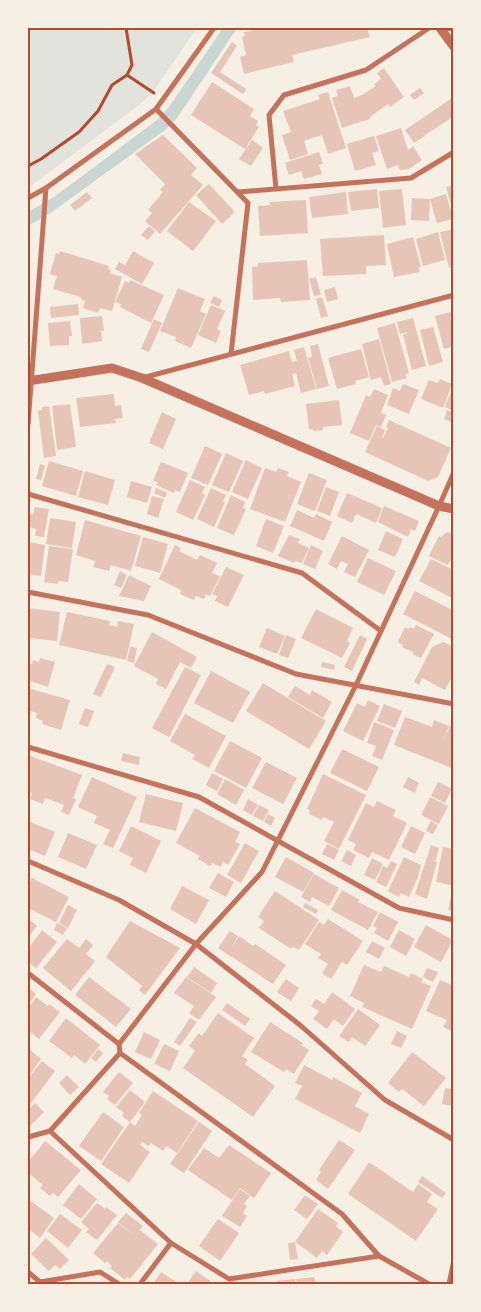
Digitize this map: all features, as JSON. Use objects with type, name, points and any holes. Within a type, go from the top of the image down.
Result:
[{"type":"street","points":[[28,198],[46,188],[158,111],[163,99],[214,28]]},
{"type":"street","points":[[276,189],[269,115],[284,95],[366,70],[429,28]]},
{"type":"street","points":[[445,28],[454,47]]},
{"type":"street","points":[[158,111],[248,203],[231,354]]},
{"type":"street","points":[[238,192],[411,178],[454,152]]},
{"type":"street","points":[[28,424],[29,381],[46,188]]},
{"type":"street","points":[[142,378],[454,295]]},
{"type":"street","points":[[29,381],[112,368],[142,378],[439,506],[454,509]]},
{"type":"street","points":[[429,1284],[379,1256],[342,1214],[120,1053],[119,1044],[196,944],[262,872],[356,685],[454,472]]},
{"type":"street","points":[[28,494],[302,573],[381,630]]},
{"type":"street","points":[[28,592],[148,615],[296,674],[454,704]]},
{"type":"street","points":[[28,747],[199,797],[399,908],[454,920]]},
{"type":"street","points":[[28,861],[119,900],[196,944],[300,1025],[385,1100],[454,1140]]},
{"type":"street","points":[[28,973],[119,1044]]},
{"type":"street","points":[[28,1137],[50,1132],[120,1053]]},
{"type":"street","points":[[50,1132],[171,1243],[229,1279],[379,1256]]},
{"type":"street","points":[[140,1284],[171,1243]]},
{"type":"street","points":[[449,1284],[454,1260]]},
{"type":"street","points":[[28,1272],[40,1282],[100,1272],[119,1284]]},
{"type":"path","points":[[28,166],[79,132],[98,111],[112,85],[127,75],[132,65],[126,28]]},
{"type":"path","points":[[127,75],[163,99]]},
{"type":"shaded area","points":[[28,28],[197,28],[152,93],[139,105],[28,187]]},
{"type":"shaded area","points":[[223,28],[237,28],[177,118],[165,130],[52,212],[28,226],[28,212],[54,197],[157,120],[169,107]]},
{"type":"building","points":[[251,28],[367,28],[370,37],[292,55],[294,62],[244,74],[240,57],[246,55],[242,37],[245,36],[244,32],[251,31]]},
{"type":"building","points":[[232,42],[237,46],[220,72],[246,89],[243,94],[211,73]]},
{"type":"building","points":[[384,68],[404,97],[390,107],[388,104],[370,117],[370,119],[342,128],[332,98],[338,96],[336,90],[350,86],[354,98],[362,95],[376,86],[374,84],[381,79],[377,73]]},
{"type":"building","points":[[212,82],[254,109],[250,116],[258,121],[256,125],[259,127],[245,149],[191,115]]},
{"type":"building","points":[[420,88],[424,93],[414,100],[410,95]]},
{"type":"building","points":[[328,92],[346,148],[328,154],[322,135],[304,141],[308,154],[290,160],[282,135],[291,132],[283,111],[320,99],[318,95]]},
{"type":"building","points":[[452,98],[454,100],[454,116],[425,135],[422,131],[425,136],[414,143],[405,130]]},
{"type":"building","points":[[401,128],[408,150],[413,146],[422,160],[409,169],[400,170],[398,165],[387,169],[376,136]]},
{"type":"building","points":[[163,135],[197,168],[191,175],[203,185],[160,234],[145,221],[152,213],[148,210],[163,192],[160,190],[165,184],[135,154]]},
{"type":"building","points":[[374,136],[379,151],[372,153],[376,165],[355,171],[347,144]]},
{"type":"building","points":[[252,140],[263,148],[251,166],[239,159]]},
{"type":"building","points":[[319,152],[323,164],[319,165],[322,174],[304,179],[301,171],[289,175],[285,163]]},
{"type":"building","points":[[209,184],[235,212],[222,224],[196,195]]},
{"type":"building","points":[[454,185],[454,212],[453,212],[446,187]]},
{"type":"building","points":[[377,189],[379,208],[351,211],[348,192]]},
{"type":"building","points":[[402,189],[406,225],[383,228],[379,191]]},
{"type":"building","points":[[87,192],[92,198],[75,211],[70,205]]},
{"type":"building","points":[[346,192],[348,214],[312,218],[309,197]]},
{"type":"building","points":[[446,194],[453,219],[437,223],[430,199]]},
{"type":"building","points":[[412,198],[430,199],[429,221],[411,220]]},
{"type":"building","points":[[306,200],[308,233],[260,236],[258,206],[270,205],[269,202]]},
{"type":"building","points":[[189,202],[216,221],[193,251],[167,231]]},
{"type":"building","points":[[149,226],[155,231],[148,240],[141,235]]},
{"type":"building","points":[[454,229],[454,267],[449,268],[440,232]]},
{"type":"building","points":[[438,232],[445,260],[423,266],[416,239]]},
{"type":"building","points":[[384,235],[386,265],[366,266],[366,274],[323,276],[320,239]]},
{"type":"building","points":[[413,237],[421,267],[419,267],[420,272],[394,277],[387,244]]},
{"type":"building","points":[[60,251],[109,266],[110,273],[122,277],[112,311],[100,308],[98,313],[83,308],[85,301],[81,297],[53,289],[57,276],[50,274],[56,253],[59,254]]},
{"type":"building","points":[[133,251],[154,263],[142,284],[115,269],[119,262],[125,265]]},
{"type":"building","points":[[307,260],[310,300],[281,302],[280,298],[253,300],[252,267],[258,267],[258,263]]},
{"type":"building","points":[[316,277],[321,295],[314,296],[309,279]]},
{"type":"building","points":[[130,280],[164,295],[151,323],[120,307],[121,304],[115,302],[125,281],[129,283]]},
{"type":"building","points":[[335,287],[338,299],[327,302],[324,290]]},
{"type":"building","points":[[178,288],[205,299],[200,311],[206,314],[191,348],[175,341],[176,337],[160,331]]},
{"type":"building","points":[[214,296],[222,300],[219,307],[210,303]]},
{"type":"building","points":[[322,297],[328,316],[321,318],[316,299]]},
{"type":"building","points":[[78,304],[79,315],[51,318],[50,307]]},
{"type":"building","points":[[211,305],[225,311],[217,329],[221,331],[216,343],[198,335]]},
{"type":"building","points":[[454,311],[454,346],[444,349],[435,316]]},
{"type":"building","points":[[102,316],[104,331],[101,331],[102,341],[82,344],[80,318]]},
{"type":"building","points":[[413,318],[426,366],[412,370],[403,335],[409,332],[400,334],[397,322]]},
{"type":"building","points":[[154,319],[162,323],[149,352],[141,349]]},
{"type":"building","points":[[70,321],[72,336],[69,336],[69,345],[50,346],[48,323]]},
{"type":"building","points":[[395,323],[409,373],[405,374],[407,378],[392,382],[377,328]]},
{"type":"building","points":[[433,327],[443,362],[429,366],[420,330]]},
{"type":"building","points":[[379,339],[391,384],[384,386],[381,377],[371,380],[362,344]]},
{"type":"building","points":[[318,344],[329,386],[317,389],[308,358],[312,357],[310,346]]},
{"type":"building","points":[[304,347],[316,389],[301,393],[296,373],[292,374],[295,386],[265,394],[264,391],[249,395],[240,365],[289,351],[292,362],[297,361],[294,350]]},
{"type":"building","points":[[361,349],[369,377],[355,381],[356,384],[337,389],[328,358]]},
{"type":"building","points":[[440,379],[452,384],[443,408],[421,399],[429,380],[438,383]]},
{"type":"building","points":[[403,384],[419,390],[409,414],[387,405],[393,388],[400,391]]},
{"type":"building","points":[[454,387],[454,411],[445,407]]},
{"type":"building","points":[[374,389],[388,395],[381,413],[386,415],[381,427],[376,425],[369,441],[350,433],[366,395],[370,397]]},
{"type":"building","points":[[114,394],[115,406],[121,405],[123,418],[115,419],[116,423],[80,427],[76,398]]},
{"type":"building","points":[[339,400],[342,425],[323,427],[323,430],[313,431],[313,429],[309,429],[306,404]]},
{"type":"building","points":[[70,404],[76,447],[57,450],[52,406]]},
{"type":"building","points":[[49,406],[56,456],[44,458],[38,411],[42,410],[42,407]]},
{"type":"building","points":[[447,410],[454,413],[454,423],[444,419]]},
{"type":"building","points":[[162,412],[176,419],[163,449],[149,443]]},
{"type":"building","points":[[389,420],[451,448],[438,477],[428,481],[365,452],[377,426],[385,430],[383,438],[388,428],[386,427]]},
{"type":"building","points":[[205,446],[222,454],[208,485],[191,478]]},
{"type":"building","points":[[226,453],[243,461],[229,492],[212,485]]},
{"type":"building","points":[[246,460],[262,468],[248,499],[232,492]]},
{"type":"building","points":[[49,461],[83,471],[76,496],[42,486]]},
{"type":"building","points":[[161,462],[188,473],[180,492],[175,490],[174,493],[156,485],[158,482],[153,481]]},
{"type":"building","points":[[40,464],[45,466],[41,480],[36,479]]},
{"type":"building","points":[[265,468],[276,472],[278,468],[289,472],[287,476],[301,482],[285,522],[250,509]]},
{"type":"building","points":[[85,471],[115,480],[108,505],[78,497]]},
{"type":"building","points":[[309,473],[327,480],[315,511],[297,504]]},
{"type":"building","points":[[190,480],[205,487],[202,493],[205,495],[193,520],[176,512]]},
{"type":"building","points":[[131,481],[152,487],[147,503],[127,497]]},
{"type":"building","points":[[326,487],[339,492],[330,516],[317,511]]},
{"type":"building","points":[[156,488],[167,493],[165,498],[154,493]]},
{"type":"building","points":[[211,488],[226,495],[223,501],[225,502],[214,527],[197,519]]},
{"type":"building","points":[[347,493],[382,508],[376,523],[356,514],[352,523],[337,516]]},
{"type":"building","points":[[231,495],[245,502],[243,508],[246,509],[234,535],[217,528]]},
{"type":"building","points":[[152,496],[164,499],[158,518],[147,514]]},
{"type":"building","points":[[384,506],[419,521],[415,531],[411,529],[408,537],[378,522]]},
{"type":"building","points":[[35,507],[49,509],[44,537],[35,536],[36,529],[28,527],[28,513],[33,514]]},
{"type":"building","points":[[297,510],[314,518],[316,514],[332,522],[324,541],[290,526]]},
{"type":"building","points":[[50,518],[76,522],[72,548],[46,544]]},
{"type":"building","points":[[266,519],[284,526],[273,553],[256,546]]},
{"type":"building","points":[[85,520],[141,536],[131,571],[111,565],[109,571],[93,567],[95,561],[76,555]]},
{"type":"building","points":[[386,531],[403,539],[395,557],[378,550]]},
{"type":"building","points":[[447,532],[454,534],[454,561],[450,561],[448,565],[429,556],[439,536],[441,537]]},
{"type":"building","points":[[289,535],[300,539],[298,543],[309,548],[302,563],[295,561],[294,563],[278,556]]},
{"type":"building","points":[[342,536],[369,550],[355,577],[344,572],[348,564],[341,561],[337,569],[328,564]]},
{"type":"building","points":[[143,537],[168,544],[160,573],[135,566]]},
{"type":"building","points":[[28,542],[45,545],[41,576],[28,574]]},
{"type":"building","points":[[175,545],[181,548],[179,551],[197,560],[200,555],[217,563],[212,573],[220,576],[210,596],[206,594],[204,599],[196,596],[194,600],[180,594],[181,590],[159,579]]},
{"type":"building","points":[[311,545],[323,551],[315,569],[303,564]]},
{"type":"building","points":[[49,546],[73,549],[68,582],[59,581],[58,584],[44,582]]},
{"type":"building","points":[[368,558],[396,571],[384,595],[357,582]]},
{"type":"building","points":[[431,559],[454,570],[454,599],[419,581]]},
{"type":"building","points":[[226,567],[244,575],[228,607],[215,601],[217,596],[212,594]]},
{"type":"building","points":[[120,571],[127,575],[121,588],[114,585]]},
{"type":"building","points":[[129,575],[151,586],[144,601],[119,596]]},
{"type":"building","points":[[415,591],[454,611],[454,640],[403,614]]},
{"type":"building","points":[[28,608],[60,612],[57,641],[28,638]]},
{"type":"building","points":[[316,609],[353,628],[347,641],[350,643],[342,658],[301,638]]},
{"type":"building","points":[[67,612],[110,621],[109,625],[117,627],[118,621],[134,624],[126,660],[59,645]]},
{"type":"building","points":[[416,625],[434,634],[421,658],[402,647],[403,645],[398,642],[405,627],[414,629]]},
{"type":"building","points":[[267,628],[285,636],[277,654],[259,647]]},
{"type":"building","points":[[152,632],[197,657],[191,668],[180,662],[166,689],[156,684],[158,679],[134,666]]},
{"type":"building","points":[[286,635],[296,639],[288,658],[279,655]]},
{"type":"building","points":[[360,635],[367,639],[352,671],[344,667]]},
{"type":"building","points":[[443,642],[454,647],[454,674],[445,690],[422,678],[419,685],[414,682],[432,647]]},
{"type":"building","points":[[130,647],[137,648],[134,663],[127,661]]},
{"type":"building","points":[[40,658],[55,662],[48,687],[28,680],[28,663],[32,664],[33,660],[39,662]]},
{"type":"building","points":[[322,662],[335,665],[334,670],[321,667]]},
{"type":"building","points":[[107,664],[115,667],[101,697],[93,694]]},
{"type":"building","points":[[185,667],[201,675],[169,737],[152,728]]},
{"type":"building","points":[[211,671],[250,692],[233,723],[194,703]]},
{"type":"building","points":[[263,683],[326,721],[309,749],[246,711]]},
{"type":"building","points":[[295,686],[310,695],[312,690],[332,702],[323,718],[288,697]]},
{"type":"building","points":[[28,688],[70,700],[61,730],[42,724],[43,721],[36,718],[37,713],[31,711],[30,715],[28,714]]},
{"type":"building","points":[[368,700],[380,706],[363,741],[343,731],[357,703],[365,707]]},
{"type":"building","points":[[384,704],[402,711],[395,728],[377,721]]},
{"type":"building","points":[[85,708],[94,711],[88,727],[79,724]]},
{"type":"building","points":[[185,714],[226,736],[209,768],[192,759],[195,755],[170,741]]},
{"type":"building","points":[[405,717],[432,727],[434,720],[449,726],[443,742],[450,726],[454,727],[454,769],[394,745]]},
{"type":"building","points":[[374,722],[394,730],[382,760],[372,756],[376,746],[367,743]]},
{"type":"building","points":[[230,741],[262,758],[246,788],[214,771]]},
{"type":"building","points":[[342,749],[379,767],[367,791],[330,773]]},
{"type":"building","points":[[123,753],[140,757],[139,765],[121,761]]},
{"type":"building","points":[[28,755],[82,775],[73,798],[76,799],[69,815],[61,812],[64,805],[45,798],[43,804],[30,799],[32,793],[28,792]]},
{"type":"building","points":[[266,762],[297,778],[283,804],[252,788]]},
{"type":"building","points":[[212,773],[223,779],[217,791],[206,785]]},
{"type":"building","points":[[323,774],[366,795],[339,849],[324,841],[334,822],[323,817],[322,820],[309,814],[310,810],[307,809]]},
{"type":"building","points":[[92,777],[137,797],[113,848],[103,844],[110,830],[94,823],[97,816],[78,807]]},
{"type":"building","points":[[408,777],[419,783],[415,793],[403,787]]},
{"type":"building","points":[[225,779],[244,790],[236,805],[217,794]]},
{"type":"building","points":[[438,782],[452,789],[445,803],[431,796]]},
{"type":"building","points":[[146,794],[183,803],[176,831],[139,822]]},
{"type":"building","points":[[430,797],[448,806],[439,824],[421,815]]},
{"type":"building","points":[[248,799],[258,805],[252,815],[243,810]]},
{"type":"building","points":[[377,801],[396,810],[393,816],[407,823],[389,860],[372,852],[369,858],[353,850],[356,844],[348,840],[366,803],[374,807]]},
{"type":"building","points":[[259,805],[269,810],[263,821],[253,816]]},
{"type":"building","points":[[195,808],[240,832],[235,842],[240,844],[228,865],[223,862],[221,867],[212,863],[210,866],[198,859],[200,856],[176,843]]},
{"type":"building","points":[[268,814],[275,818],[271,826],[264,822]]},
{"type":"building","points":[[28,821],[55,832],[45,856],[28,849]]},
{"type":"building","points":[[431,821],[438,825],[433,834],[426,831]]},
{"type":"building","points":[[131,826],[161,841],[146,873],[130,865],[133,858],[119,851]]},
{"type":"building","points":[[411,826],[425,833],[415,854],[401,847]]},
{"type":"building","points":[[68,833],[97,845],[86,869],[58,857]]},
{"type":"building","points":[[245,843],[259,851],[241,883],[227,875]]},
{"type":"building","points":[[327,844],[339,850],[334,860],[322,854]]},
{"type":"building","points":[[431,845],[439,848],[427,899],[415,894]]},
{"type":"building","points":[[443,847],[454,849],[454,886],[436,882]]},
{"type":"building","points":[[347,850],[356,855],[351,866],[341,861]]},
{"type":"building","points":[[286,857],[314,873],[303,892],[275,877]]},
{"type":"building","points":[[404,857],[421,865],[409,897],[401,893],[399,897],[388,891]]},
{"type":"building","points":[[372,858],[383,864],[375,880],[364,875]]},
{"type":"building","points":[[391,861],[397,864],[386,887],[376,882],[383,866],[387,868]]},
{"type":"building","points":[[218,873],[234,882],[226,897],[209,888]]},
{"type":"building","points":[[314,874],[339,888],[329,906],[312,897],[310,902],[301,897]]},
{"type":"building","points":[[32,878],[69,897],[56,922],[28,908],[28,887]]},
{"type":"building","points":[[182,886],[209,900],[196,924],[170,909]]},
{"type":"building","points":[[454,886],[454,911],[448,910]]},
{"type":"building","points":[[342,890],[360,900],[358,902],[378,912],[368,930],[331,910]]},
{"type":"building","points":[[275,891],[319,920],[299,950],[293,947],[291,949],[259,928],[264,921],[258,917]]},
{"type":"building","points":[[305,903],[318,910],[316,914],[303,907]]},
{"type":"building","points":[[68,905],[77,910],[68,928],[59,923]]},
{"type":"building","points":[[380,912],[398,922],[388,941],[374,933],[377,928],[373,926]]},
{"type":"building","points":[[28,918],[37,926],[28,938]]},
{"type":"building","points":[[328,919],[363,941],[347,965],[342,962],[331,979],[322,973],[328,964],[318,958],[321,954],[305,944],[319,922],[324,925]]},
{"type":"building","points":[[130,921],[180,948],[145,995],[139,990],[142,986],[106,957]]},
{"type":"building","points":[[57,923],[67,928],[63,935],[54,930]]},
{"type":"building","points":[[426,925],[453,940],[441,962],[414,947]]},
{"type":"building","points":[[42,930],[57,942],[36,968],[28,962],[28,949]]},
{"type":"building","points":[[399,930],[415,939],[406,956],[390,947]]},
{"type":"building","points":[[230,931],[238,936],[231,949],[239,936],[253,946],[255,944],[286,965],[273,984],[218,948]]},
{"type":"building","points":[[67,939],[79,948],[86,939],[93,945],[86,954],[95,961],[71,991],[43,968]]},
{"type":"building","points":[[372,941],[385,948],[379,959],[366,952]]},
{"type":"building","points":[[364,965],[381,972],[384,966],[409,977],[411,973],[423,979],[421,982],[431,986],[412,1029],[362,1007],[364,1003],[350,996]]},
{"type":"building","points":[[194,967],[217,983],[211,993],[187,977]]},
{"type":"building","points":[[427,968],[438,972],[433,982],[423,977]]},
{"type":"building","points":[[89,977],[131,1009],[116,1027],[75,995]]},
{"type":"building","points":[[186,977],[216,997],[199,1020],[189,1013],[194,1006],[174,993]]},
{"type":"building","points":[[286,979],[299,988],[291,1001],[277,992]]},
{"type":"building","points":[[440,980],[454,986],[454,1032],[443,1027],[447,1020],[426,1011]]},
{"type":"building","points":[[28,987],[36,994],[28,1005]]},
{"type":"building","points":[[332,992],[355,1009],[343,1026],[334,1019],[327,1029],[313,1019],[319,1011],[311,1006],[316,999],[324,1004]]},
{"type":"building","points":[[36,997],[60,1012],[39,1039],[28,1030],[28,1009]]},
{"type":"building","points":[[227,1003],[250,1019],[245,1026],[222,1010]]},
{"type":"building","points":[[358,1009],[380,1025],[365,1046],[352,1037],[349,1042],[339,1036]]},
{"type":"building","points":[[218,1013],[254,1038],[242,1056],[248,1060],[245,1064],[275,1086],[253,1117],[183,1068],[195,1051],[189,1046],[199,1033],[202,1036]]},
{"type":"building","points":[[66,1018],[100,1045],[85,1064],[74,1055],[72,1058],[49,1041]]},
{"type":"building","points":[[190,1018],[197,1022],[180,1046],[174,1042]]},
{"type":"building","points":[[270,1022],[303,1043],[301,1045],[309,1050],[294,1074],[286,1069],[284,1072],[251,1052]]},
{"type":"building","points":[[397,1031],[407,1036],[401,1048],[391,1044]]},
{"type":"building","points":[[144,1032],[160,1040],[151,1059],[135,1052]]},
{"type":"building","points":[[164,1044],[179,1051],[170,1071],[154,1064]]},
{"type":"building","points":[[28,1048],[41,1059],[28,1077]]},
{"type":"building","points":[[98,1049],[103,1053],[96,1062],[91,1058]]},
{"type":"building","points":[[412,1052],[446,1078],[424,1106],[402,1089],[399,1092],[388,1083]]},
{"type":"building","points":[[42,1061],[55,1071],[29,1106],[28,1079]]},
{"type":"building","points":[[304,1065],[332,1080],[333,1077],[362,1093],[355,1106],[369,1114],[360,1133],[295,1099],[302,1086],[295,1083]]},
{"type":"building","points":[[119,1072],[133,1083],[115,1105],[107,1099],[109,1096],[103,1092]]},
{"type":"building","points":[[67,1075],[79,1087],[70,1095],[59,1083]]},
{"type":"building","points":[[445,1088],[454,1089],[454,1106],[442,1104]]},
{"type":"building","points":[[130,1090],[145,1102],[130,1122],[122,1116],[124,1113],[116,1107]]},
{"type":"building","points":[[153,1091],[198,1121],[177,1153],[166,1146],[163,1151],[151,1143],[149,1146],[142,1142],[140,1145],[150,1152],[129,1183],[101,1164],[130,1122],[135,1126],[142,1115],[139,1113]]},
{"type":"building","points":[[35,1103],[44,1112],[28,1128],[28,1110]]},
{"type":"building","points":[[103,1112],[124,1127],[101,1161],[79,1146]]},
{"type":"building","points":[[199,1122],[212,1131],[184,1173],[170,1164]]},
{"type":"building","points":[[339,1140],[355,1150],[328,1189],[316,1180],[321,1172],[319,1170]]},
{"type":"building","points":[[45,1141],[81,1170],[58,1197],[53,1193],[50,1196],[40,1188],[43,1185],[28,1173],[28,1162]]},
{"type":"building","points":[[229,1145],[271,1173],[254,1198],[240,1188],[232,1200],[188,1170],[204,1148],[219,1158]]},
{"type":"building","points":[[369,1162],[413,1192],[418,1184],[432,1194],[427,1202],[438,1209],[416,1241],[348,1194]]},
{"type":"building","points":[[422,1176],[446,1193],[442,1198],[418,1182]]},
{"type":"building","points":[[79,1184],[97,1199],[81,1219],[63,1205]]},
{"type":"building","points":[[240,1189],[250,1196],[244,1204],[247,1206],[243,1213],[247,1216],[240,1227],[222,1216]]},
{"type":"building","points":[[305,1195],[318,1204],[307,1219],[294,1210]]},
{"type":"building","points":[[28,1199],[54,1218],[40,1238],[28,1229]]},
{"type":"building","points":[[97,1203],[117,1215],[97,1240],[86,1232],[89,1229],[81,1222]]},
{"type":"building","points":[[318,1209],[338,1223],[336,1226],[343,1232],[327,1255],[322,1251],[317,1258],[295,1242]]},
{"type":"building","points":[[126,1213],[143,1226],[140,1230],[158,1244],[130,1279],[127,1277],[125,1280],[110,1268],[112,1266],[107,1261],[105,1263],[93,1253],[118,1223],[136,1236],[118,1222]]},
{"type":"building","points":[[60,1214],[82,1230],[68,1248],[47,1231]]},
{"type":"building","points":[[218,1219],[239,1233],[220,1261],[199,1246]]},
{"type":"building","points":[[46,1238],[69,1260],[60,1269],[55,1265],[49,1271],[31,1254]]},
{"type":"building","points":[[295,1242],[298,1259],[290,1260],[288,1243]]},
{"type":"building","points":[[196,1271],[213,1283],[187,1284]]},
{"type":"building","points":[[161,1272],[180,1284],[153,1284]]},
{"type":"building","points":[[314,1277],[316,1284],[297,1284],[296,1279]]},
{"type":"building","points":[[295,1279],[296,1284],[276,1284],[276,1281]]}]
